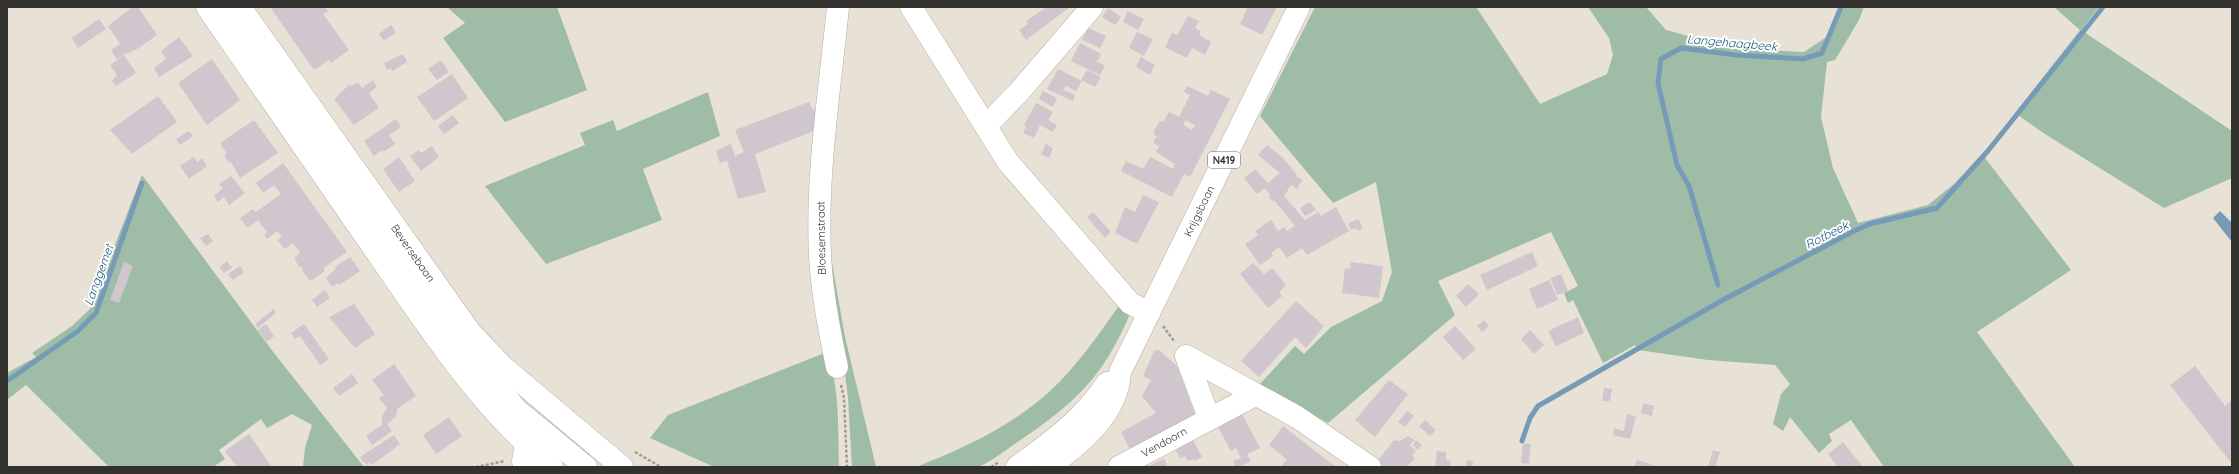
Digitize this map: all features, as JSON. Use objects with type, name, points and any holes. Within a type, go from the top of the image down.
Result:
[{"type":"main road","points":[[207,7],[422,317],[525,458],[552,467]]},
{"type":"main road","points":[[222,7],[437,314],[469,356],[518,411],[586,467]]},
{"type":"main road","name":"Beversebaan","points":[[240,7],[470,332],[503,367],[622,467]]},
{"type":"main road","name":"Bloesemstraat","points":[[837,367],[825,309],[820,256],[820,198],[838,7]]},
{"type":"main road","points":[[911,7],[1008,162],[1026,185],[1130,303],[1149,313]]},
{"type":"main road","points":[[986,126],[1018,93],[1092,7]]},
{"type":"main road","name":"Krijgsbaan","points":[[1017,467],[1082,416],[1094,403],[1108,382],[1120,372],[1298,7]]},
{"type":"main road","points":[[1186,356],[1297,417],[1370,467]]},
{"type":"main road","points":[[1186,356],[1209,418]]},
{"type":"main road","name":"Krijgsbaan","points":[[1049,467],[1087,437],[1100,423],[1120,386],[1120,372]]},
{"type":"main road","name":"Vendoorn","points":[[1119,467],[1255,395]]},
{"type":"path","points":[[1149,313],[1158,320],[1186,356]]},
{"type":"path","points":[[837,367],[844,398],[847,467]]},
{"type":"path","points":[[476,467],[525,458]]},
{"type":"green space","points":[[447,7],[557,7],[587,90],[505,122],[443,38],[465,23]]},
{"type":"green space","points":[[1315,7],[1476,7],[1540,104],[1607,74],[1613,55],[1609,38],[1588,7],[1646,7],[1666,30],[1736,49],[1804,52],[1831,34],[1843,7],[1864,7],[1859,20],[1835,60],[1827,62],[1821,117],[1833,168],[1858,223],[1928,205],[1954,184],[1982,154],[2071,270],[1977,332],[2075,467],[1884,467],[1851,420],[1829,434],[1832,441],[1819,453],[1790,417],[1783,431],[1773,424],[1781,394],[1790,384],[1775,365],[1708,360],[1638,350],[1635,345],[1603,363],[1573,300],[1568,303],[1564,293],[1578,286],[1551,232],[1438,281],[1455,315],[1328,423],[1259,385],[1295,346],[1304,354],[1331,327],[1382,301],[1392,272],[1376,182],[1333,203],[1260,116]]},
{"type":"green space","points":[[2054,7],[2099,7],[2081,30],[2232,131],[2232,178],[2164,208],[2045,134],[2015,113],[2080,30]]},
{"type":"green space","points":[[708,92],[720,136],[643,169],[662,220],[546,264],[485,186],[585,145],[580,133],[613,120],[617,131]]},
{"type":"green space","points":[[142,175],[274,353],[364,467],[303,467],[305,448],[312,425],[292,414],[267,428],[261,419],[219,450],[225,459],[213,467],[109,467],[26,385],[7,400],[7,373],[36,357],[32,353],[72,326],[90,309]]},
{"type":"green space","points":[[828,240],[845,337],[876,467],[852,467],[848,398]]},
{"type":"green space","points":[[1121,301],[1131,311],[1121,334],[1109,355],[1097,373],[1084,388],[1053,417],[981,466],[962,468],[916,467],[986,436],[1019,416],[1035,404],[1059,382],[1077,362],[1118,307],[1116,304]]},
{"type":"green space","points":[[827,352],[836,394],[839,467],[714,467],[650,438],[668,415]]},
{"type":"water","points":[[2220,211],[2232,223],[2232,242],[2213,218]]},
{"type":"building","points":[[132,7],[138,7],[157,35],[137,49],[127,54],[126,53],[117,59],[111,50],[120,44],[108,26]]},
{"type":"building","points":[[270,7],[325,7],[328,11],[323,14],[349,50],[331,63],[329,60],[314,70]]},
{"type":"building","points":[[1047,7],[1070,7],[1026,40],[1019,30],[1028,24],[1026,21]]},
{"type":"building","points":[[1248,7],[1277,7],[1262,35],[1240,24]]},
{"type":"building","points":[[1108,8],[1121,17],[1115,25],[1102,17]]},
{"type":"building","points":[[1128,11],[1144,19],[1138,30],[1123,22]]},
{"type":"building","points":[[1188,16],[1199,21],[1195,28],[1201,31],[1199,35],[1211,42],[1205,55],[1192,48],[1187,58],[1165,47],[1172,33],[1177,35]]},
{"type":"building","points":[[99,19],[106,29],[78,48],[72,38]]},
{"type":"building","points":[[391,25],[396,32],[384,41],[379,34]]},
{"type":"building","points":[[1088,28],[1106,36],[1100,48],[1082,40]]},
{"type":"building","points":[[1137,32],[1153,39],[1144,56],[1129,48]]},
{"type":"building","points":[[179,37],[193,56],[159,77],[154,68],[166,59],[161,51]]},
{"type":"building","points":[[1080,43],[1101,54],[1098,61],[1091,58],[1105,66],[1100,75],[1071,61]]},
{"type":"building","points":[[403,54],[407,62],[392,71],[390,68],[387,70],[384,63]]},
{"type":"building","points":[[124,55],[136,73],[116,86],[112,81],[117,75],[110,65]]},
{"type":"building","points":[[1141,57],[1155,65],[1150,75],[1136,67]]},
{"type":"building","points":[[212,59],[240,100],[207,125],[178,83]]},
{"type":"building","points":[[441,60],[449,72],[437,80],[428,69]]},
{"type":"building","points":[[1058,69],[1082,81],[1076,91],[1066,86],[1063,90],[1075,95],[1073,101],[1047,89]]},
{"type":"building","points":[[1087,70],[1101,77],[1095,87],[1081,80]]},
{"type":"building","points":[[452,74],[468,98],[434,121],[417,97]]},
{"type":"building","points":[[373,80],[377,87],[369,93],[379,108],[354,125],[334,99],[350,84],[352,86],[358,82],[362,88]]},
{"type":"building","points":[[1187,86],[1208,96],[1211,90],[1230,99],[1190,177],[1184,174],[1172,197],[1121,171],[1126,161],[1143,169],[1150,157],[1173,169],[1175,164],[1156,152],[1159,146],[1153,143],[1156,137],[1166,141],[1154,135],[1154,131],[1160,121],[1163,122],[1169,112],[1179,117],[1190,95],[1184,92]],"holes":[[[1186,120],[1195,125],[1192,130],[1183,125]]]},
{"type":"building","points":[[1043,91],[1057,98],[1053,107],[1039,99]]},
{"type":"building","points":[[158,96],[177,122],[132,154],[110,130]]},
{"type":"building","points":[[809,102],[813,110],[817,108],[814,131],[755,154],[766,192],[738,199],[727,161],[720,163],[716,151],[731,144],[735,156],[744,152],[735,130]]},
{"type":"building","points":[[1036,103],[1053,112],[1048,120],[1057,125],[1053,132],[1040,125],[1034,138],[1023,133],[1026,127],[1024,125]]},
{"type":"building","points":[[453,115],[459,123],[444,134],[438,126]]},
{"type":"building","points":[[396,119],[401,127],[389,135],[395,144],[383,152],[382,150],[374,156],[364,141]]},
{"type":"building","points":[[254,120],[278,153],[240,178],[231,162],[229,163],[224,156],[227,154],[220,143]]},
{"type":"building","points":[[189,131],[193,136],[180,145],[176,139]]},
{"type":"building","points":[[1046,144],[1053,148],[1049,158],[1041,154]]},
{"type":"building","points":[[1267,145],[1282,157],[1297,175],[1296,176],[1302,180],[1297,189],[1291,185],[1284,196],[1305,220],[1318,212],[1321,216],[1336,207],[1349,231],[1307,255],[1302,248],[1287,258],[1279,247],[1271,253],[1273,256],[1260,265],[1245,244],[1258,235],[1255,231],[1271,220],[1278,231],[1284,227],[1287,231],[1295,226],[1274,200],[1272,202],[1269,197],[1271,196],[1265,188],[1257,194],[1244,178],[1255,169],[1268,183],[1280,173],[1258,155]]},
{"type":"building","points":[[432,146],[439,157],[421,171],[410,156],[419,150],[421,153]]},
{"type":"building","points":[[194,157],[197,162],[202,158],[207,166],[189,179],[180,166]]},
{"type":"building","points":[[399,157],[415,181],[399,192],[383,169]]},
{"type":"building","points":[[283,163],[347,252],[323,268],[325,271],[312,280],[309,280],[302,270],[302,266],[300,268],[295,260],[295,257],[300,253],[293,243],[285,249],[277,240],[282,237],[277,231],[267,239],[264,235],[267,232],[258,220],[248,228],[240,218],[253,209],[256,212],[281,194],[274,185],[263,193],[256,183]]},
{"type":"building","points":[[231,176],[245,193],[229,205],[224,197],[218,202],[214,196],[223,188],[219,184]]},
{"type":"building","points":[[1143,195],[1159,202],[1137,244],[1115,233],[1125,207],[1135,212]]},
{"type":"building","points":[[1310,202],[1316,210],[1305,216],[1300,208]]},
{"type":"building","points":[[1093,212],[1111,232],[1105,238],[1087,217]]},
{"type":"building","points":[[1358,219],[1363,228],[1358,231],[1356,228],[1351,230],[1348,224]]},
{"type":"building","points":[[208,234],[213,241],[206,246],[200,238]]},
{"type":"building","points":[[1532,252],[1538,266],[1487,290],[1480,275]]},
{"type":"building","points":[[350,257],[360,271],[339,285],[338,283],[332,287],[326,278],[336,269],[335,267]]},
{"type":"building","points":[[227,261],[232,268],[224,273],[219,267]]},
{"type":"building","points":[[124,262],[133,266],[119,303],[110,300]]},
{"type":"building","points":[[1351,262],[1383,266],[1379,298],[1342,293],[1345,268],[1350,269]]},
{"type":"building","points":[[1253,263],[1264,274],[1272,268],[1286,285],[1279,292],[1282,296],[1268,308],[1240,274]]},
{"type":"building","points":[[240,266],[244,272],[233,280],[228,274]]},
{"type":"building","points":[[1561,274],[1568,291],[1557,295],[1550,278]]},
{"type":"building","points":[[1549,280],[1558,300],[1537,309],[1529,289]]},
{"type":"building","points":[[1468,284],[1479,294],[1466,307],[1456,296]]},
{"type":"building","points":[[325,290],[330,298],[317,307],[312,300]]},
{"type":"building","points":[[1296,301],[1324,326],[1306,348],[1295,337],[1259,377],[1241,361]]},
{"type":"building","points":[[354,304],[375,334],[355,348],[329,317]]},
{"type":"building","points":[[274,309],[276,313],[258,328],[255,324]]},
{"type":"building","points":[[1578,317],[1584,333],[1556,346],[1548,331]]},
{"type":"building","points":[[1484,320],[1489,326],[1482,332],[1477,326]]},
{"type":"building","points":[[266,324],[274,336],[267,342],[258,330]]},
{"type":"building","points":[[304,324],[329,359],[320,365],[300,336],[295,339],[291,333]]},
{"type":"building","points":[[1455,326],[1476,349],[1463,360],[1443,337]]},
{"type":"building","points":[[1530,330],[1544,345],[1534,354],[1521,339]]},
{"type":"building","points":[[1159,350],[1177,366],[1195,415],[1131,451],[1121,432],[1156,413],[1142,396],[1151,380],[1143,376],[1154,351]]},
{"type":"building","points":[[394,364],[416,396],[397,409],[396,417],[387,424],[392,431],[372,445],[366,436],[382,425],[382,416],[387,408],[379,398],[384,395],[372,380]]},
{"type":"building","points":[[2195,366],[2225,406],[2232,400],[2232,464],[2170,385]]},
{"type":"building","points":[[352,374],[358,383],[339,396],[333,388]]},
{"type":"building","points":[[1389,380],[1408,394],[1375,437],[1355,420]]},
{"type":"building","points":[[1604,388],[1612,389],[1610,401],[1602,401]]},
{"type":"building","points":[[1643,403],[1654,406],[1652,416],[1641,413]]},
{"type":"building","points":[[1407,411],[1414,416],[1405,427],[1398,422]]},
{"type":"building","points":[[1242,414],[1260,448],[1247,454],[1251,461],[1239,467],[1232,467],[1235,465],[1233,461],[1241,458],[1236,448],[1231,451],[1218,427]]},
{"type":"building","points":[[1627,414],[1636,417],[1630,439],[1613,435],[1614,428],[1624,431]]},
{"type":"building","points":[[449,417],[462,436],[436,454],[423,435]]},
{"type":"building","points":[[1425,420],[1436,430],[1430,436],[1419,426]]},
{"type":"building","points":[[1283,426],[1337,467],[1284,467],[1282,465],[1287,460],[1269,445]]},
{"type":"building","points":[[249,434],[271,466],[270,467],[237,467],[225,451]]},
{"type":"building","points":[[394,435],[400,444],[372,465],[370,462],[366,465],[360,457]]},
{"type":"building","points":[[1408,436],[1414,440],[1410,445],[1416,451],[1412,456],[1415,458],[1407,467],[1373,467],[1394,440],[1400,441]]},
{"type":"building","points":[[1193,440],[1202,457],[1194,461],[1193,459],[1188,461],[1185,456],[1180,458],[1175,449]]},
{"type":"building","points":[[1416,440],[1422,445],[1418,450],[1413,445]]},
{"type":"building","points":[[1843,442],[1863,467],[1838,467],[1828,454]]},
{"type":"building","points":[[1523,443],[1531,444],[1529,464],[1521,463]]},
{"type":"building","points":[[1713,450],[1720,452],[1715,467],[1708,467]]},
{"type":"building","points":[[1437,451],[1446,452],[1446,460],[1451,461],[1450,467],[1435,467]]},
{"type":"building","points":[[1164,459],[1168,467],[1148,467],[1151,465]]},
{"type":"building","points":[[1467,460],[1473,461],[1472,467],[1466,467]]},
{"type":"building","points":[[1637,460],[1660,467],[1634,467]]},
{"type":"waterway","name":"Langehaagbeek","points":[[1718,285],[1689,186],[1677,165],[1658,83],[1661,59],[1681,48],[1736,55],[1803,59],[1822,53],[1841,7]]},
{"type":"waterway","name":"Rotbeek","points":[[1522,441],[1530,418],[1538,406],[1721,301],[1870,224],[1937,208],[1987,152],[2103,7]]},
{"type":"waterway","name":"Langgemet","points":[[7,381],[78,331],[96,313],[142,183]]}]
